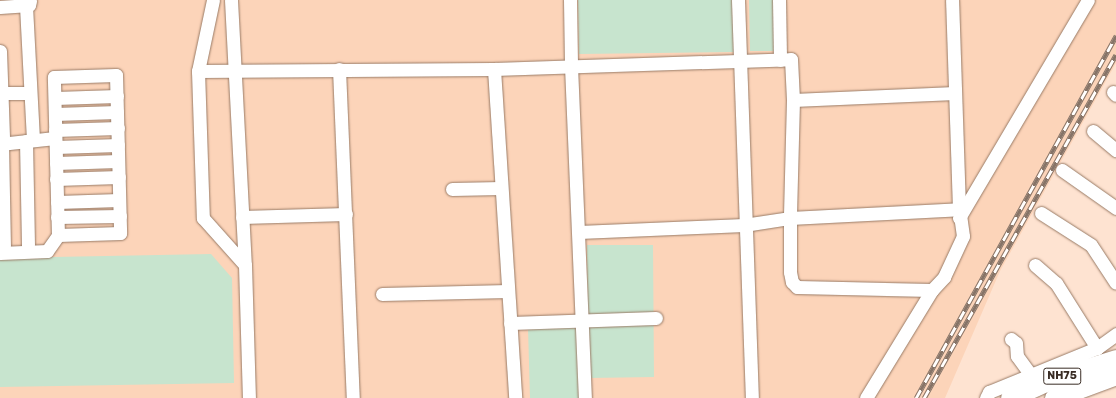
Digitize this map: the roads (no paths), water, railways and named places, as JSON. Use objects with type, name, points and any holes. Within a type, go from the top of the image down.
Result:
[{"type":"highway","name":"NH75","points":[[1010,398],[1052,379],[1116,359]]},
{"type":"highway","name":"NH75","points":[[1054,398],[1116,375]]},
{"type":"street","points":[[213,0],[198,70],[203,218],[245,265]]},
{"type":"street","points":[[231,0],[245,265],[248,398]]},
{"type":"street","points":[[570,0],[571,66],[585,398]]},
{"type":"street","points":[[738,0],[744,225],[752,398]]},
{"type":"street","points":[[779,0],[780,60]]},
{"type":"street","points":[[866,398],[932,290],[944,277],[963,236],[959,213],[952,0]]},
{"type":"street","points":[[959,213],[1088,0]]},
{"type":"street","points":[[0,7],[28,4],[30,93],[28,245]]},
{"type":"street","points":[[0,51],[2,94],[2,249],[47,251],[58,235],[54,77],[116,75],[120,233],[58,235]]},
{"type":"street","points":[[198,70],[494,69],[739,62],[791,59],[793,100],[790,272],[792,282],[797,287],[932,290]]},
{"type":"street","points":[[339,69],[353,398]]},
{"type":"street","points":[[494,69],[515,398]]},
{"type":"street","points":[[2,94],[30,93]]},
{"type":"street","points":[[793,100],[955,93]]},
{"type":"street","points":[[54,98],[117,96]]},
{"type":"street","points":[[55,114],[117,112]]},
{"type":"street","points":[[2,142],[55,138],[118,128]]},
{"type":"street","points":[[1093,131],[1116,150]]},
{"type":"street","points":[[55,138],[118,145]]},
{"type":"street","points":[[56,163],[118,161]]},
{"type":"street","points":[[1062,170],[1116,208]]},
{"type":"street","points":[[56,179],[119,177]]},
{"type":"street","points":[[452,189],[501,188]]},
{"type":"street","points":[[57,202],[119,200]]},
{"type":"street","points":[[579,232],[744,225],[790,218],[959,213]]},
{"type":"street","points":[[1040,213],[1091,245],[1116,284]]},
{"type":"street","points":[[242,217],[346,214]]},
{"type":"street","points":[[57,217],[120,216]]},
{"type":"street","points":[[1035,265],[1056,283],[1097,348]]},
{"type":"street","points":[[382,294],[508,291]]},
{"type":"street","points":[[510,323],[656,318]]},
{"type":"street","points":[[986,398],[989,392],[1097,348],[1116,334]]},
{"type":"street","points":[[1011,340],[1016,343],[1018,356],[1030,375]]},
{"type":"railway","points":[[916,398],[1116,36]]},
{"type":"railway","points":[[924,398],[1116,55]]}]
